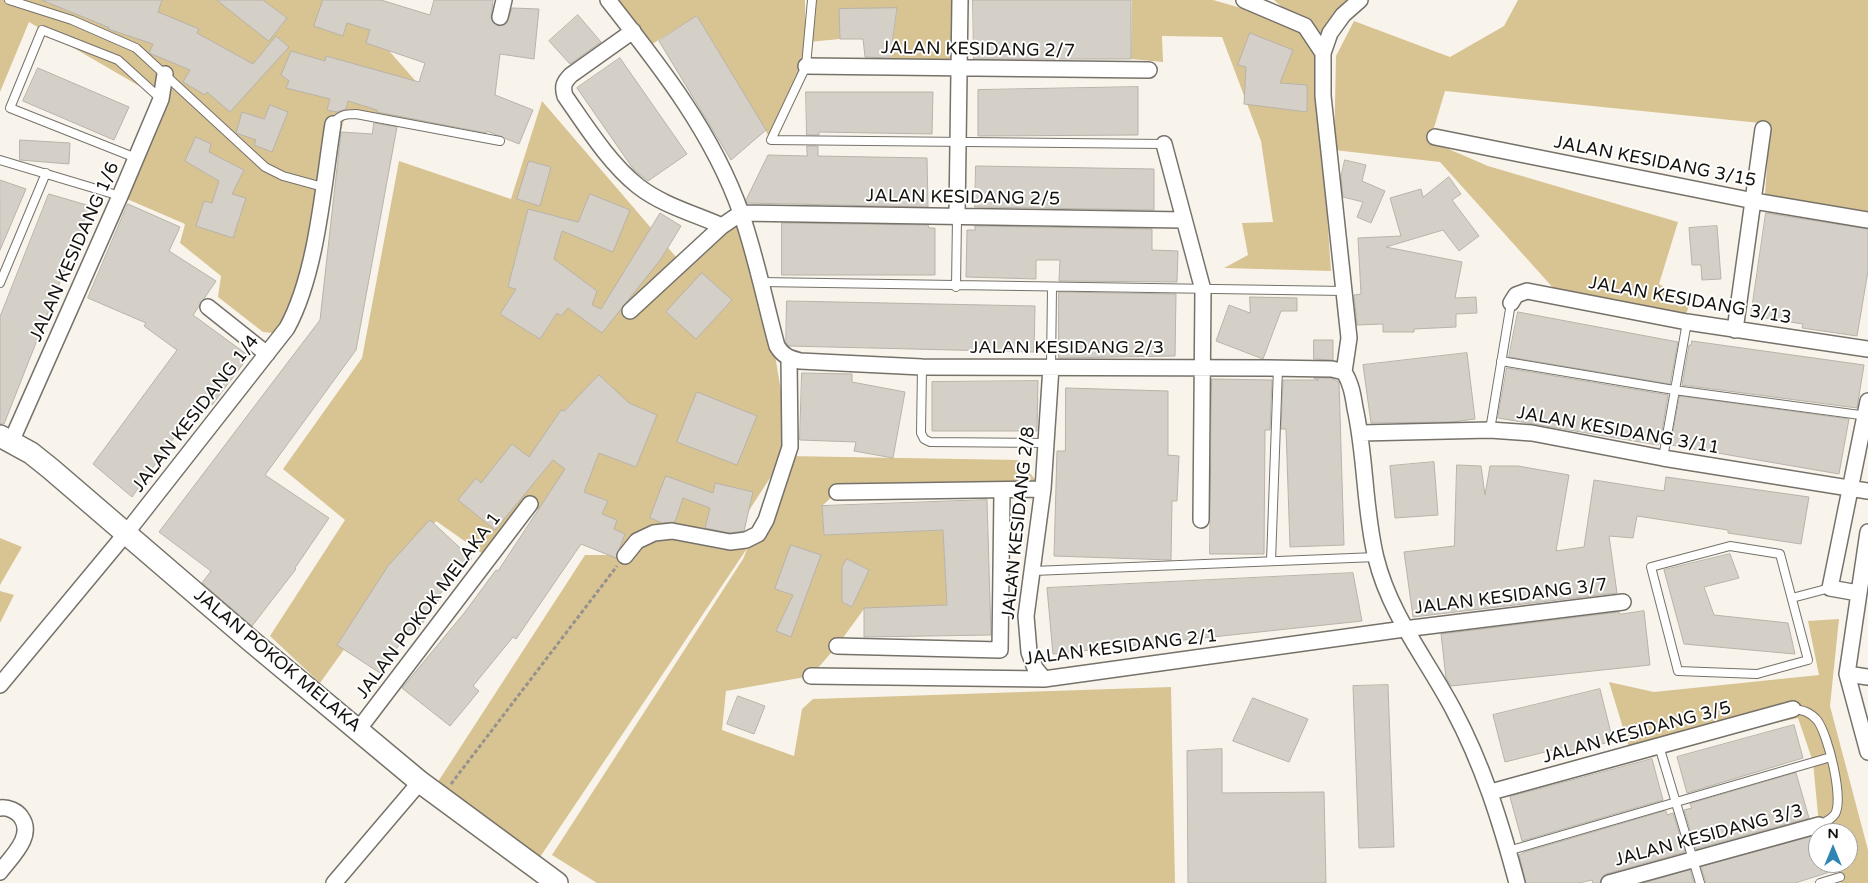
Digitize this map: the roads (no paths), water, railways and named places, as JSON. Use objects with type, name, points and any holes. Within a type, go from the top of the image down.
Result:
[{"type":"street","points":[[500,17],[504,0]]},
{"type":"street","points":[[608,0],[698,123],[723,170],[741,212],[777,346],[782,354],[789,358],[790,447],[766,520],[758,534],[746,540],[730,542],[672,531],[654,533],[637,541],[625,556]]},
{"type":"street","points":[[957,217],[960,0]]},
{"type":"street","points":[[1244,0],[1305,26],[1323,54]]},
{"type":"street","points":[[1360,0],[1343,15],[1330,34],[1323,54],[1323,96],[1349,338],[1344,372],[1350,380],[1361,434],[1376,557],[1391,603],[1404,629],[1452,708],[1491,792],[1517,883]]},
{"type":"street","points":[[632,31],[571,75],[564,82],[562,89],[565,96],[608,154],[637,186],[652,195],[722,226]]},
{"type":"street","name":"JALAN KESIDANG 2/7","points":[[806,66],[1149,70]]},
{"type":"street","name":"JALAN KESIDANG 1/6","points":[[6,439],[120,196],[161,99],[165,74]]},
{"type":"street","name":"JALAN KESIDANG 1/4","points":[[0,685],[127,532],[287,328],[299,306],[308,278],[333,124]]},
{"type":"street","points":[[1735,330],[1763,129]]},
{"type":"street","name":"JALAN KESIDANG 3/15","points":[[1435,138],[1754,201],[1868,220]]},
{"type":"street","points":[[1164,144],[1203,290],[1204,368],[1201,520]]},
{"type":"street","points":[[630,311],[722,226],[741,212]]},
{"type":"street","name":"JALAN KESIDANG 2/5","points":[[741,212],[1184,220]]},
{"type":"street","name":"JALAN KESIDANG 3/13","points":[[1511,303],[1516,295],[1527,291],[1687,322],[1868,348]]},
{"type":"street","points":[[208,307],[267,354]]},
{"type":"street","name":"JALAN KESIDANG 2/3","points":[[789,358],[800,361],[922,367],[1278,368],[1332,369],[1344,372]]},
{"type":"street","name":"JALAN KESIDANG 2/8","points":[[1044,680],[1035,668],[1026,636],[1026,616],[1043,489],[1051,367]]},
{"type":"street","points":[[1863,594],[1830,588],[1867,411]]},
{"type":"street","name":"JALAN KESIDANG 3/11","points":[[1361,434],[1490,430],[1532,434],[1663,458],[1868,491]]},
{"type":"street","name":"JALAN POKOK MELAKA","points":[[6,439],[51,469],[127,532],[251,641],[420,782],[557,883]]},
{"type":"street","points":[[837,492],[1002,492],[1043,489]]},
{"type":"street","points":[[837,646],[1000,650],[1002,492]]},
{"type":"street","name":"JALAN POKOK MELAKA 1","points":[[358,730],[530,504]]},
{"type":"street","points":[[1868,532],[1863,594],[1848,674],[1868,752]]},
{"type":"street","name":"JALAN KESIDANG 3/7","points":[[1404,629],[1623,602]]},
{"type":"street","name":"JALAN KESIDANG 2/1","points":[[811,676],[1044,680],[1404,629]]},
{"type":"street","points":[[1848,674],[1868,677]]},
{"type":"street","name":"JALAN KESIDANG 3/5","points":[[1491,792],[1793,710]]},
{"type":"street","points":[[334,883],[420,782]]},
{"type":"street","points":[[0,808],[6,808],[19,814],[25,823],[26,833],[22,843],[0,872]]},
{"type":"street","name":"JALAN KESIDANG 3/3","points":[[1609,883],[1693,858],[1808,828]]},
{"type":"lane","points":[[9,0],[72,20],[136,48],[265,167],[283,176],[323,187]]},
{"type":"lane","points":[[812,0],[806,66],[771,140],[1164,144]]},
{"type":"lane","points":[[136,158],[10,108],[42,30],[118,60],[161,99]]},
{"type":"lane","points":[[333,124],[338,118],[346,114],[356,114],[500,141]]},
{"type":"lane","points":[[0,160],[120,196]]},
{"type":"lane","points":[[0,284],[46,173]]},
{"type":"lane","points":[[956,287],[957,217]]},
{"type":"lane","points":[[760,282],[956,287],[1345,291]]},
{"type":"lane","points":[[1051,367],[1052,288]]},
{"type":"lane","points":[[1490,430],[1511,303]]},
{"type":"lane","points":[[1663,458],[1687,322]]},
{"type":"lane","points":[[1501,361],[1674,390],[1867,411]]},
{"type":"lane","points":[[922,367],[921,434],[924,439],[930,442],[1047,443]]},
{"type":"lane","points":[[1271,561],[1278,368]]},
{"type":"lane","points":[[1730,546],[1780,554],[1792,598],[1808,660],[1757,674],[1678,671],[1650,567],[1730,546]]},
{"type":"lane","points":[[1033,571],[1376,557]]},
{"type":"lane","points":[[1792,598],[1830,588]]},
{"type":"lane","points":[[1793,710],[1802,710],[1818,722],[1831,757],[1838,802],[1836,813],[1829,821],[1824,823]]},
{"type":"lane","points":[[1659,746],[1700,883]]},
{"type":"lane","points":[[1508,851],[1831,757]]},
{"type":"lane","points":[[1820,883],[1840,877]]}]
